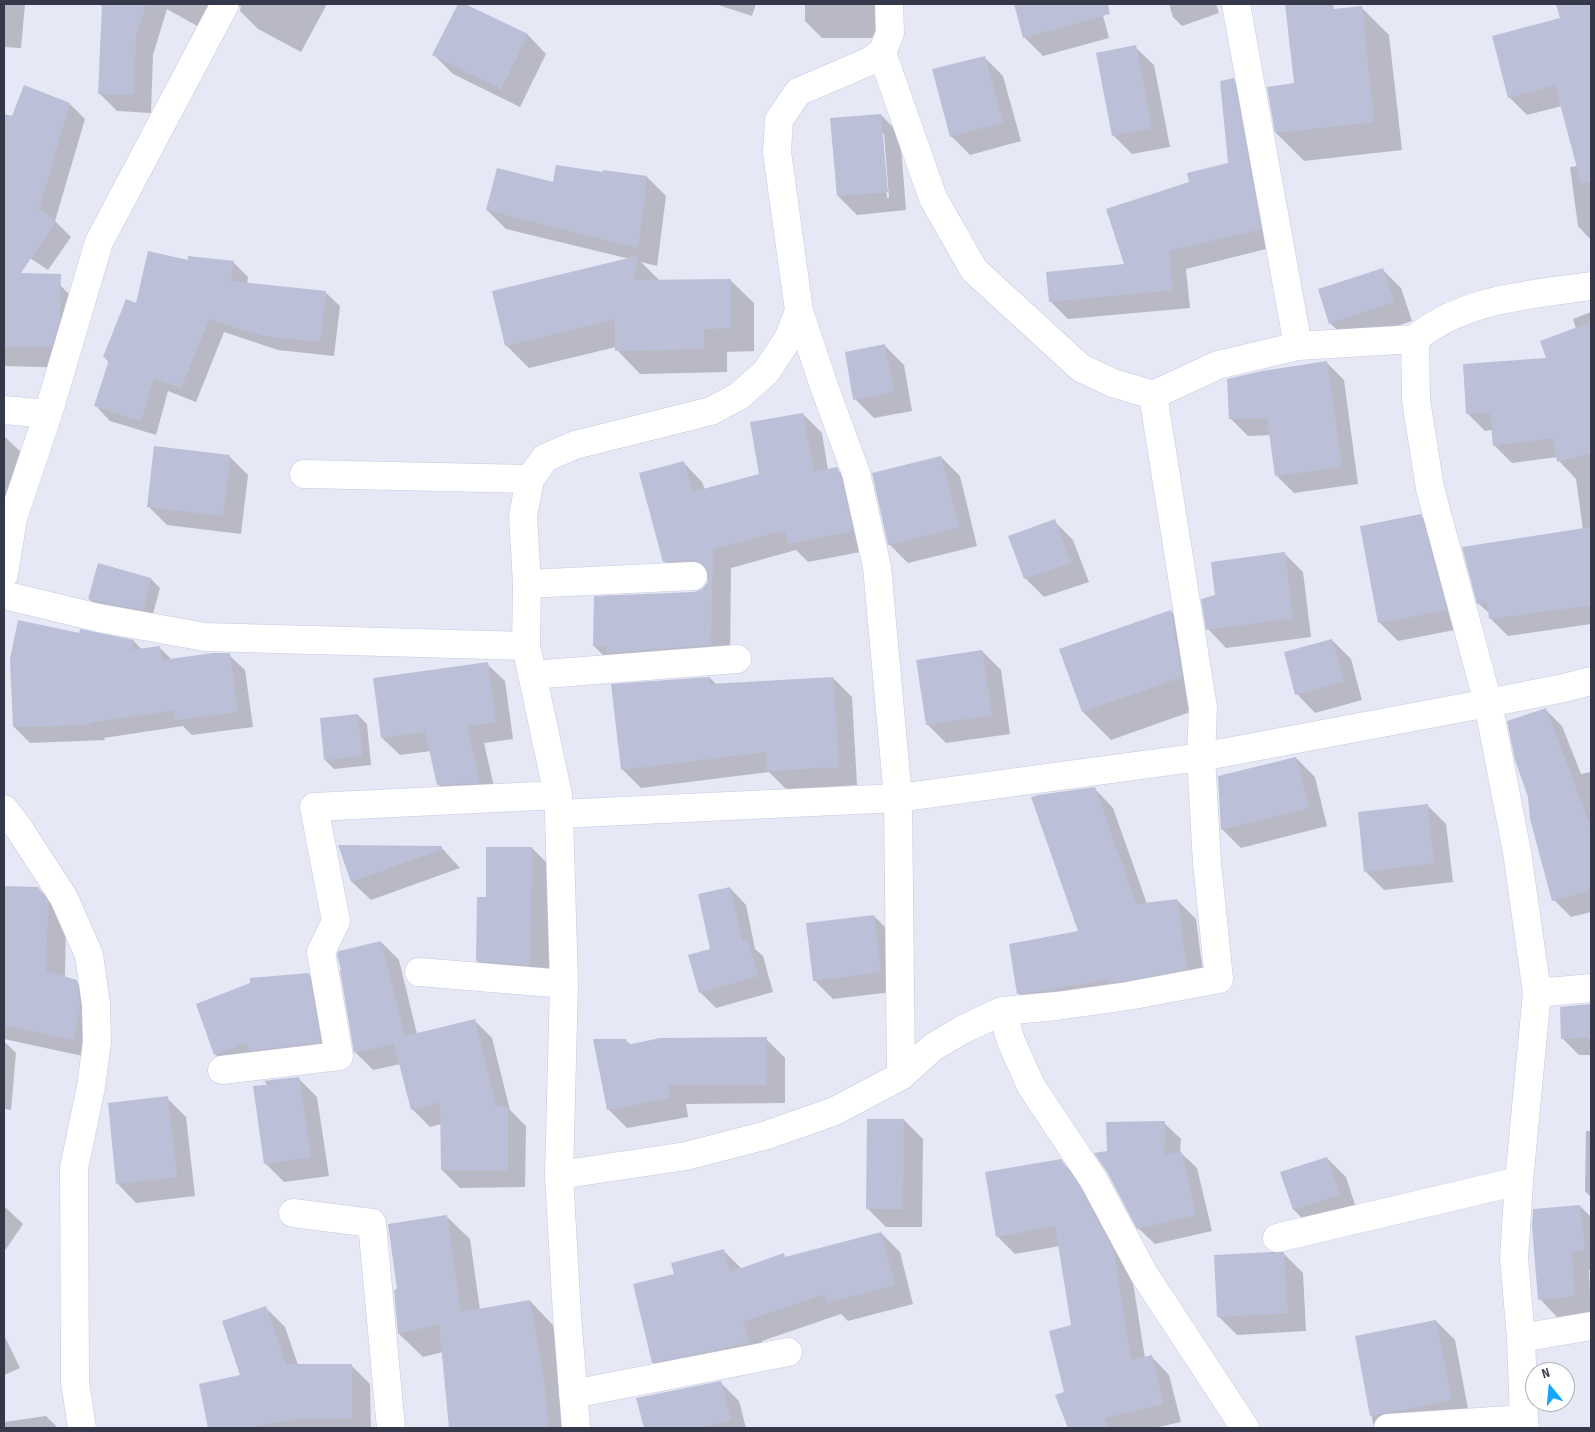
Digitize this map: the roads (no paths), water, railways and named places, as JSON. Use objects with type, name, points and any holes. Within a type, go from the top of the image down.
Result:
[{"type":"street","points":[[4,574],[13,518],[48,414],[99,242],[225,4]]},
{"type":"street","points":[[889,4],[890,33],[882,53],[870,61],[798,92],[779,120],[777,152],[799,311],[856,473],[877,567],[898,798],[901,1076]]},
{"type":"street","points":[[1236,4],[1298,346]]},
{"type":"street","points":[[882,53],[933,198],[974,270],[1081,368],[1113,383],[1153,395],[1218,365],[1298,346],[1415,340],[1427,330],[1463,310],[1508,298],[1591,286]]},
{"type":"street","points":[[576,1428],[566,1315],[560,1175],[564,984],[559,804],[526,646],[527,584],[523,516],[530,479],[545,458],[576,445],[711,411],[739,396],[766,372],[788,339],[799,311]]},
{"type":"street","points":[[1388,1428],[1525,1424],[1521,1338],[1514,1258],[1519,1182],[1537,993],[1517,852],[1488,703],[1430,488],[1416,400],[1415,340]]},
{"type":"street","points":[[560,1175],[686,1156],[767,1135],[835,1110],[901,1076],[933,1047],[962,1030],[1002,1011],[1066,1005],[1128,996],[1219,979],[1207,863],[1201,757],[1203,708],[1153,395]]},
{"type":"street","points":[[4,410],[48,414]]},
{"type":"street","points":[[304,474],[530,479]]},
{"type":"street","points":[[527,584],[693,576]]},
{"type":"street","points":[[4,595],[99,618],[204,637],[526,646]]},
{"type":"street","points":[[532,675],[737,659]]},
{"type":"street","points":[[222,1070],[339,1056],[321,952],[336,921],[314,807],[898,798],[1201,757],[1488,703],[1591,681]]},
{"type":"street","points":[[4,809],[20,830],[64,898],[89,955],[96,1004],[97,1042],[91,1087],[74,1168],[75,1382],[82,1428]]},
{"type":"street","points":[[419,972],[564,984]]},
{"type":"street","points":[[1537,993],[1591,988]]},
{"type":"street","points":[[1002,1011],[1011,1041],[1031,1086],[1093,1179],[1144,1274],[1245,1428]]},
{"type":"street","points":[[1277,1238],[1519,1182]]},
{"type":"street","points":[[293,1213],[372,1222],[391,1428]]},
{"type":"street","points":[[1521,1338],[1591,1326]]},
{"type":"street","points":[[573,1394],[788,1352]]}]
